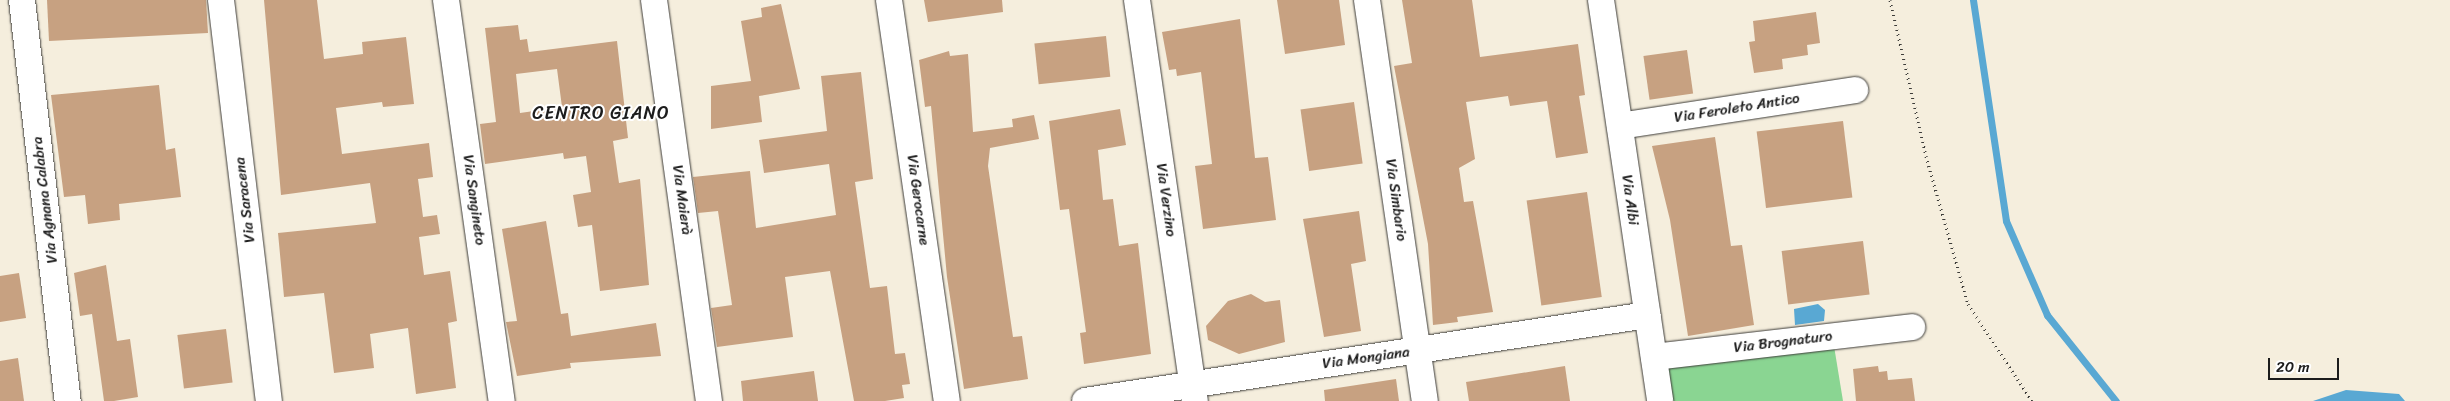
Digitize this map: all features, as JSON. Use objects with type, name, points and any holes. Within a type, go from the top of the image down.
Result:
[{"type":"street","name":"Via Agnana Calabra","points":[[22,0],[68,401]]},
{"type":"street","name":"Via Saracena","points":[[221,0],[270,401]]},
{"type":"street","name":"Via Sangineto","points":[[446,0],[502,401]]},
{"type":"street","name":"Via Maierà","points":[[654,0],[709,401]]},
{"type":"street","name":"Via Gerocarne","points":[[889,0],[947,401]]},
{"type":"street","name":"Via Verzino","points":[[1137,0],[1194,391]]},
{"type":"street","name":"Via Simbario","points":[[1366,0],[1425,401]]},
{"type":"street","name":"Via Albi","points":[[1601,0],[1660,401]]},
{"type":"street","name":"Via Feroleto Antico","points":[[1620,126],[1855,90]]},
{"type":"street","name":"Via Mongiana","points":[[1085,401],[1194,391],[1418,350],[1647,314]]},
{"type":"street","name":"Via Brognaturo","points":[[1654,357],[1912,327]]},
{"type":"path","points":[[1890,0],[1926,156],[1968,304],[2032,401]]},
{"type":"green space","points":[[1834,346],[1843,401],[1671,401],[1665,367]]},
{"type":"water","points":[[1818,304],[1825,310],[1824,321],[1795,325],[1794,309]]},
{"type":"water","points":[[2346,390],[2399,394],[2405,401],[2313,401]]},
{"type":"building","points":[[47,0],[206,0],[208,33],[49,41]]},
{"type":"building","points":[[264,0],[317,0],[324,59],[363,54],[362,42],[406,37],[414,104],[383,107],[382,102],[336,108],[342,154],[429,143],[433,177],[418,179],[423,217],[437,215],[440,234],[419,237],[424,275],[450,271],[457,321],[448,323],[456,388],[416,394],[408,328],[370,334],[374,368],[334,373],[324,293],[284,297],[278,233],[376,223],[370,183],[281,195]]},
{"type":"building","points":[[924,0],[1002,0],[1003,12],[928,22]]},
{"type":"building","points":[[1277,0],[1339,0],[1345,45],[1285,54]]},
{"type":"building","points":[[1402,0],[1472,0],[1480,57],[1578,44],[1585,95],[1579,96],[1588,153],[1556,158],[1547,101],[1510,106],[1508,96],[1466,102],[1475,159],[1459,168],[1464,202],[1473,201],[1493,312],[1457,317],[1458,322],[1433,325],[1428,244],[1394,66],[1412,63]]},
{"type":"building","points":[[781,4],[800,89],[759,96],[762,122],[711,129],[711,86],[751,81],[741,21],[762,17],[761,8]]},
{"type":"building","points":[[1816,12],[1820,43],[1807,45],[1808,55],[1782,59],[1783,69],[1754,73],[1749,42],[1755,41],[1753,21]]},
{"type":"building","points":[[1240,19],[1255,158],[1268,157],[1276,220],[1203,229],[1195,166],[1212,164],[1201,72],[1177,76],[1176,69],[1169,70],[1162,32]]},
{"type":"building","points":[[518,25],[520,40],[527,39],[529,52],[617,41],[628,138],[613,141],[619,183],[640,179],[649,285],[600,291],[592,225],[578,227],[573,195],[591,192],[586,156],[564,159],[563,153],[485,164],[480,124],[496,122],[485,28]],"holes":[[[557,69],[562,107],[520,113],[516,74]]]},
{"type":"building","points":[[1106,36],[1110,77],[1039,84],[1034,44]]},
{"type":"building","points":[[1687,50],[1693,94],[1650,100],[1643,56]]},
{"type":"building","points":[[949,51],[950,56],[968,54],[973,132],[1013,127],[1012,119],[1034,115],[1039,139],[990,148],[988,166],[1013,337],[1022,336],[1028,379],[964,389],[947,277],[931,106],[925,107],[919,60]]},
{"type":"building","points":[[861,72],[873,179],[855,182],[870,288],[887,286],[895,354],[905,353],[910,384],[902,385],[904,398],[885,401],[854,401],[830,271],[785,277],[793,337],[717,347],[711,308],[732,305],[718,211],[698,213],[693,177],[750,171],[756,228],[836,215],[829,164],[764,173],[759,140],[827,131],[821,76]]},
{"type":"building","points":[[159,85],[166,150],[175,148],[181,197],[119,204],[120,220],[88,224],[85,195],[64,197],[51,95]]},
{"type":"building","points":[[1354,102],[1363,163],[1309,171],[1301,110]]},
{"type":"building","points":[[1120,109],[1126,145],[1098,150],[1103,200],[1113,199],[1119,246],[1138,243],[1151,354],[1084,364],[1080,333],[1086,332],[1069,209],[1060,210],[1049,121]]},
{"type":"building","points":[[1843,121],[1852,197],[1766,208],[1757,132]]},
{"type":"building","points":[[1715,137],[1731,246],[1742,245],[1754,325],[1688,336],[1670,220],[1652,146]]},
{"type":"building","points":[[1587,192],[1602,297],[1541,305],[1527,200]]},
{"type":"building","points":[[1359,211],[1366,261],[1351,264],[1361,331],[1324,337],[1303,219]]},
{"type":"building","points":[[546,221],[561,314],[568,313],[571,336],[656,323],[661,356],[570,363],[571,368],[517,376],[506,322],[517,321],[502,229]]},
{"type":"building","points":[[1863,241],[1870,295],[1788,305],[1782,251]]},
{"type":"building","points":[[106,265],[117,341],[130,339],[138,397],[114,401],[104,401],[92,314],[80,316],[74,273]]},
{"type":"building","points":[[19,273],[26,318],[0,322],[0,276]]},
{"type":"building","points":[[1251,294],[1265,302],[1280,300],[1285,342],[1239,354],[1208,340],[1206,326],[1228,301]]},
{"type":"building","points":[[226,329],[233,383],[184,389],[177,335]]},
{"type":"building","points":[[18,358],[24,401],[0,401],[0,361]]},
{"type":"building","points":[[1565,366],[1570,401],[1469,401],[1466,382]]},
{"type":"building","points":[[1878,366],[1879,372],[1887,371],[1888,380],[1912,378],[1915,401],[1856,401],[1853,369]]},
{"type":"building","points":[[814,371],[818,401],[743,401],[741,381]]},
{"type":"building","points":[[1396,379],[1399,401],[1325,401],[1324,390]]},
{"type":"waterway","points":[[1973,0],[2006,221],[2047,315],[2116,401]]},
{"type":"district","name":"CENTRO GIANO","points":[[601,113]]}]
